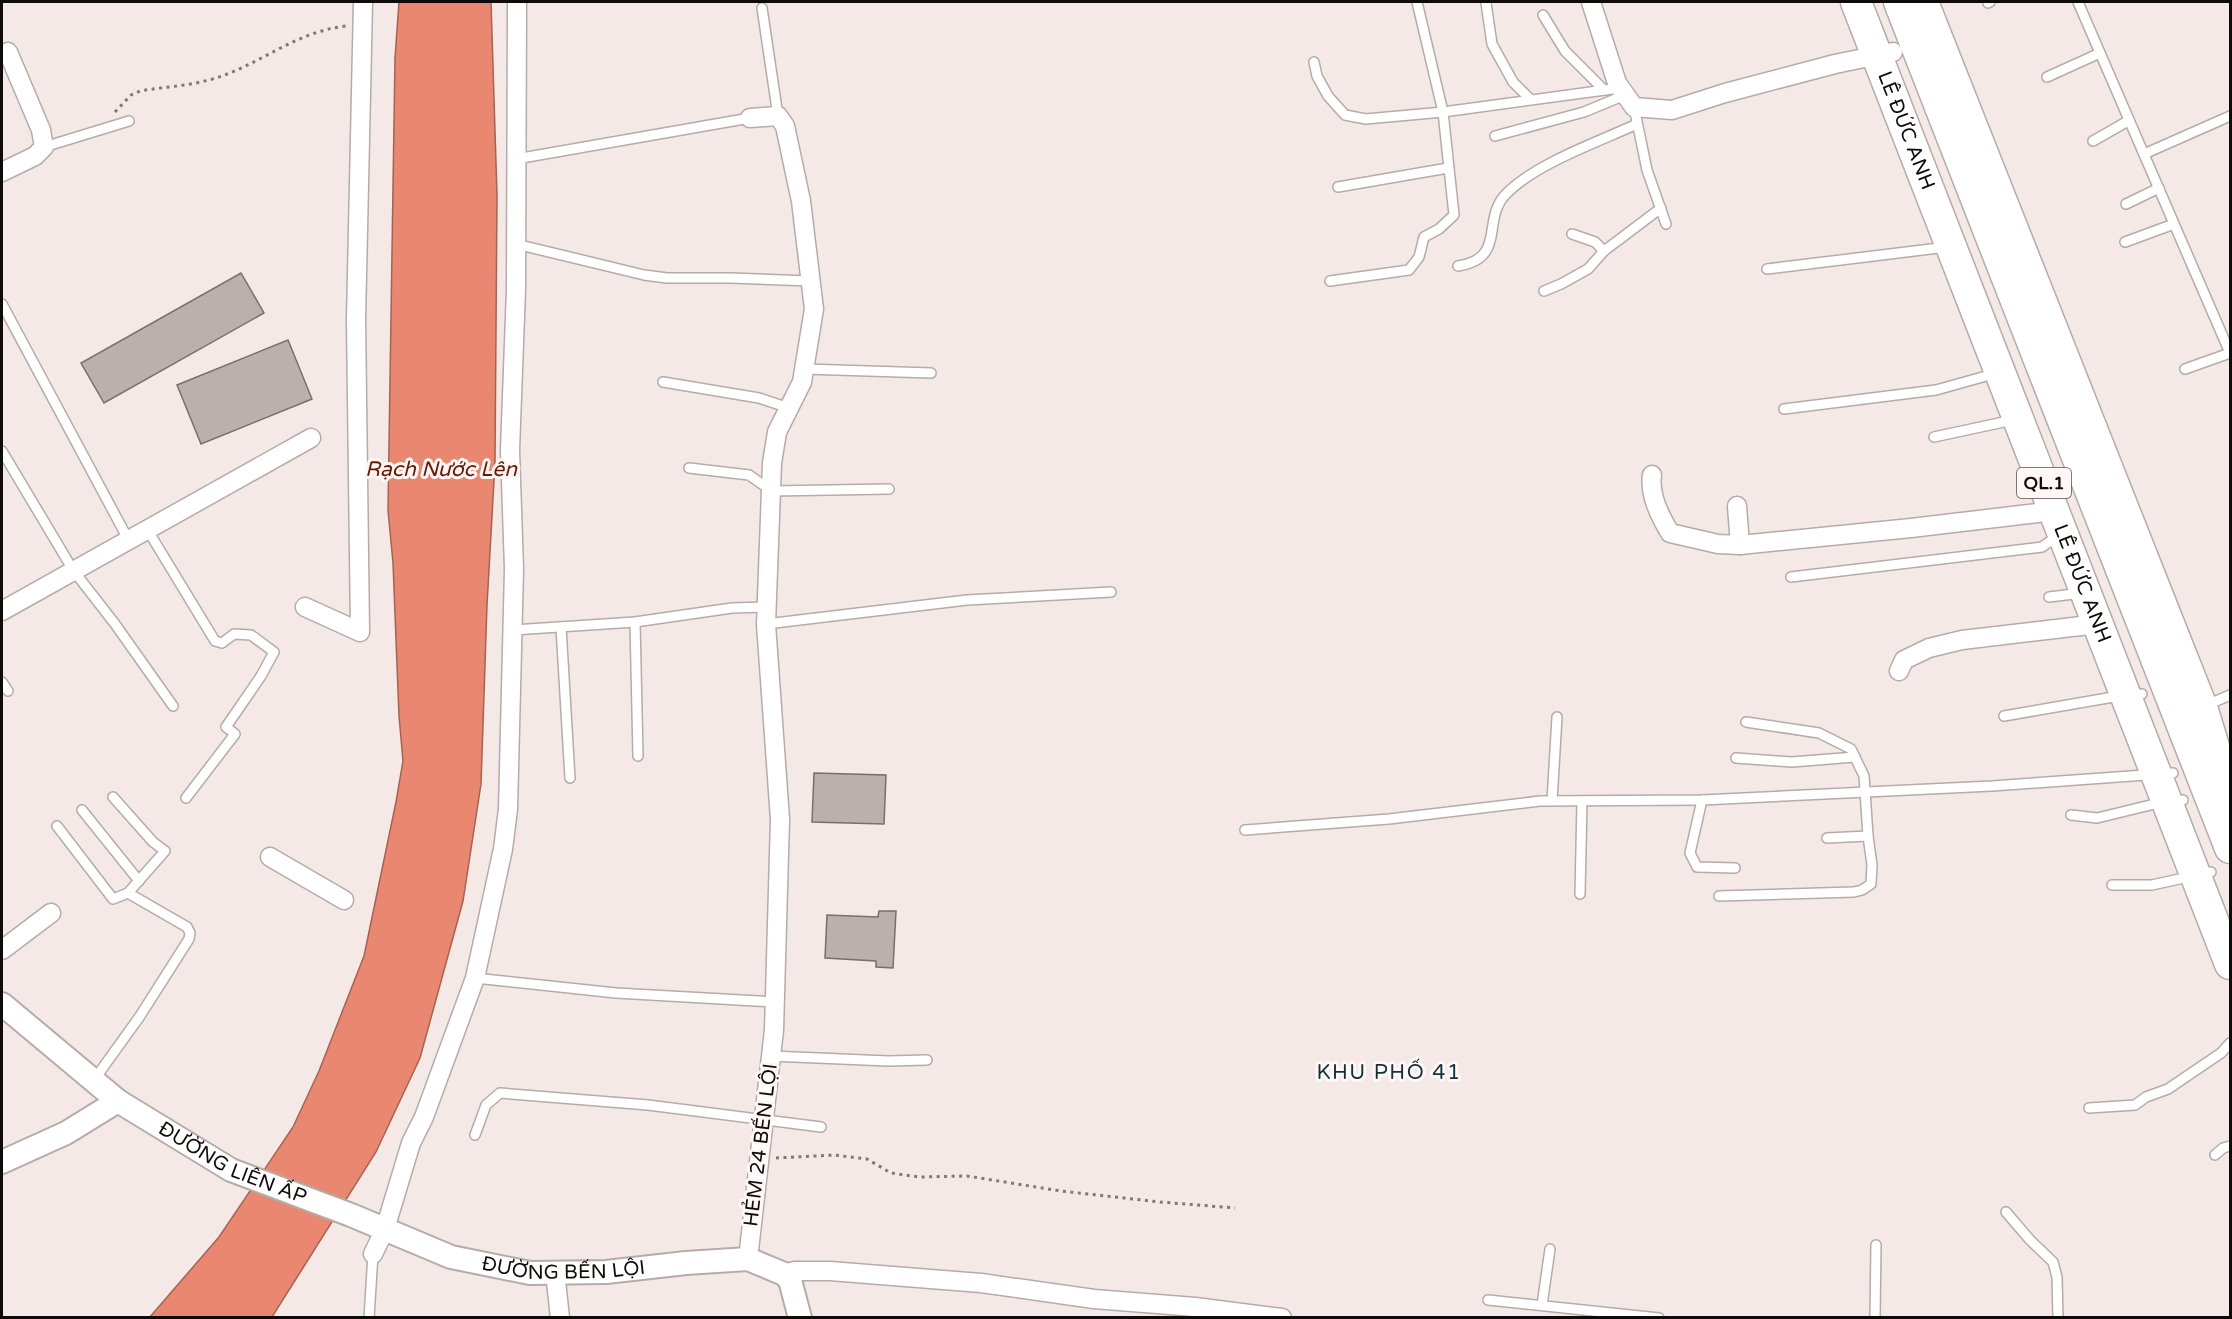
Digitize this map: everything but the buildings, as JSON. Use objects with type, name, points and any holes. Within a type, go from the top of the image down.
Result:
[{"type":"highway","name":"LÊ ĐỨC ANH","points":[[1856,2],[1885,55],[2128,688],[2170,787],[2203,874],[2230,964]]},
{"type":"highway","name":"LÊ ĐỨC ANH","points":[[1873,2],[1885,55],[1952,246],[2085,592],[2128,688]]},
{"type":"highway","name":"LÊ ĐỨC ANH","points":[[1899,2],[2230,848]]},
{"type":"highway","points":[[1923,2],[2202,707],[2229,787]]},
{"type":"highway","name":"LÊ ĐỨC ANH","points":[[2170,787],[2195,831],[2203,874],[2230,918]]},
{"type":"street","points":[[305,607],[360,632],[356,320],[363,2]]},
{"type":"street","points":[[373,1254],[385,1229],[411,1143],[424,1117],[475,978],[503,849],[508,809],[514,569],[510,450],[516,244],[518,2]]},
{"type":"street","points":[[1591,2],[1624,101],[1672,110],[1725,93],[1835,64],[1885,55]]},
{"type":"street","points":[[2,172],[35,156],[44,147],[41,130],[8,63]]},
{"type":"street","points":[[750,118],[778,116]]},
{"type":"street","name":"HẺM 24 BẾN LỘI","points":[[748,1259],[774,1030],[775,1002],[780,819],[766,615],[772,463],[777,432],[802,382],[814,309],[801,201],[785,126],[778,116]]},
{"type":"street","points":[[2,611],[312,438]]},
{"type":"street","points":[[1652,475],[1651,483],[1659,514],[1670,532],[1718,543],[1740,545],[1911,528],[2059,521]]},
{"type":"street","points":[[1737,506],[1740,545]]},
{"type":"street","points":[[1899,671],[1904,660],[1940,645],[1962,640],[2098,624]]},
{"type":"street","points":[[270,857],[344,900]]},
{"type":"street","points":[[2,950],[51,913]]},
{"type":"street","name":"ĐƯỜNG LIÊN ẤP","points":[[2,1004],[118,1101],[231,1170],[351,1215]]},
{"type":"street","points":[[2,1162],[66,1133],[118,1101]]},
{"type":"street","name":"ĐƯỜNG BẾN LỘI","points":[[351,1215],[450,1257],[530,1273],[606,1272],[748,1259],[784,1274]]},
{"type":"street","points":[[800,1317],[790,1280],[784,1274],[795,1270],[981,1283],[1094,1299],[1282,1317]]},
{"type":"street","points":[[555,1272],[560,1317]]},
{"type":"lane","points":[[1330,281],[1409,270],[1419,257],[1424,237],[1440,230],[1454,215],[1443,112],[1417,2]]},
{"type":"lane","points":[[2078,2],[2230,353],[2185,369]]},
{"type":"lane","points":[[1486,3],[1492,44],[1513,82],[1530,99]]},
{"type":"lane","points":[[762,8],[778,116]]},
{"type":"lane","points":[[1543,15],[1565,51],[1624,101],[1666,224]]},
{"type":"lane","points":[[2048,77],[2100,53]]},
{"type":"lane","points":[[1314,62],[1317,75],[1328,96],[1345,115],[1366,119],[1443,112],[1530,99],[1624,101]]},
{"type":"lane","points":[[1495,136],[1624,101]]},
{"type":"lane","points":[[1458,266],[1470,264],[1485,254],[1491,237],[1495,211],[1505,194],[1624,101]]},
{"type":"lane","points":[[2144,154],[2230,116]]},
{"type":"lane","points":[[516,159],[750,118]]},
{"type":"lane","points":[[44,147],[129,121]]},
{"type":"lane","points":[[2093,141],[2128,121]]},
{"type":"lane","points":[[1338,187],[1448,168]]},
{"type":"lane","points":[[2126,204],[2158,188]]},
{"type":"lane","points":[[1544,291],[1588,268],[1604,251],[1661,208]]},
{"type":"lane","points":[[2125,242],[2174,224]]},
{"type":"lane","points":[[1572,234],[1595,242],[1604,251]]},
{"type":"lane","points":[[516,244],[644,275],[667,278],[811,281]]},
{"type":"lane","points":[[1767,270],[1889,256],[1952,246]]},
{"type":"lane","points":[[2,304],[128,540]]},
{"type":"lane","points":[[805,369],[931,373]]},
{"type":"lane","points":[[1784,410],[1936,390],[2000,372]]},
{"type":"lane","points":[[663,382],[759,398],[789,408]]},
{"type":"lane","points":[[1934,437],[2019,419]]},
{"type":"lane","points":[[2,451],[73,570],[115,624],[173,706]]},
{"type":"lane","points":[[689,468],[749,475],[772,491],[889,489]]},
{"type":"lane","points":[[1791,578],[2042,547],[2059,521]]},
{"type":"lane","points":[[147,529],[215,641],[222,643],[234,634],[251,635],[274,652],[261,676],[226,727],[235,734],[186,798]]},
{"type":"lane","points":[[513,630],[635,622],[732,609],[766,615],[1111,592]]},
{"type":"lane","points":[[2049,597],[2085,592]]},
{"type":"lane","points":[[635,622],[638,756]]},
{"type":"lane","points":[[561,627],[570,778]]},
{"type":"lane","points":[[2,682],[8,691]]},
{"type":"lane","points":[[2004,716],[2128,688]]},
{"type":"lane","points":[[2202,707],[2230,694]]},
{"type":"lane","points":[[1552,801],[1557,717]]},
{"type":"lane","points":[[1719,896],[1822,894],[1862,890],[1870,884],[1872,865],[1864,776],[1851,749],[1819,733],[1746,722]]},
{"type":"lane","points":[[1736,758],[1792,762],[1855,757]]},
{"type":"lane","points":[[1245,830],[1389,819],[1552,801],[1702,800],[1864,793],[2170,787]]},
{"type":"lane","points":[[2070,815],[2097,818],[2170,787]]},
{"type":"lane","points":[[57,826],[113,899],[128,893],[165,851],[153,842],[113,797]]},
{"type":"lane","points":[[1702,800],[1690,853],[1697,867],[1735,868]]},
{"type":"lane","points":[[1580,894],[1582,801]]},
{"type":"lane","points":[[82,810],[139,881]]},
{"type":"lane","points":[[1827,838],[1868,836]]},
{"type":"lane","points":[[2112,885],[2152,885],[2203,874]]},
{"type":"lane","points":[[94,1080],[140,1016],[189,939],[190,933],[187,927],[128,893]]},
{"type":"lane","points":[[475,978],[616,993],[775,1002]]},
{"type":"lane","points":[[2089,1108],[2135,1105],[2146,1097],[2168,1089],[2221,1053],[2230,1043]]},
{"type":"lane","points":[[771,1056],[888,1061],[927,1060]]},
{"type":"lane","points":[[475,1135],[486,1105],[500,1093],[648,1105],[821,1127]]},
{"type":"lane","points":[[2215,1155],[2223,1148],[2230,1146]]},
{"type":"lane","points":[[2006,1212],[2053,1262],[2057,1277],[2058,1317]]},
{"type":"lane","points":[[1875,1317],[1876,1245]]},
{"type":"lane","points":[[1542,1305],[1550,1249]]},
{"type":"lane","points":[[369,1317],[373,1254]]},
{"type":"lane","points":[[1488,1300],[1659,1317]]},
{"type":"path","points":[[110,117],[131,95],[140,91],[209,80],[249,64],[283,45],[326,28],[363,25]]},
{"type":"path","points":[[759,1159],[834,1155],[867,1159],[891,1173],[919,1177],[967,1176],[1105,1196],[1235,1208]]},
{"type":"water","name":"Rạch Nước Lên","points":[[399,2],[491,2],[497,195],[495,463],[487,605],[481,784],[463,901],[420,1058],[376,1152],[272,1317],[149,1318],[219,1237],[293,1127],[319,1071],[364,956],[396,802],[403,761],[393,563],[388,510],[395,58]]},
{"type":"district","name":"KHU PHỐ 41","points":[[1389,1072]]}]
